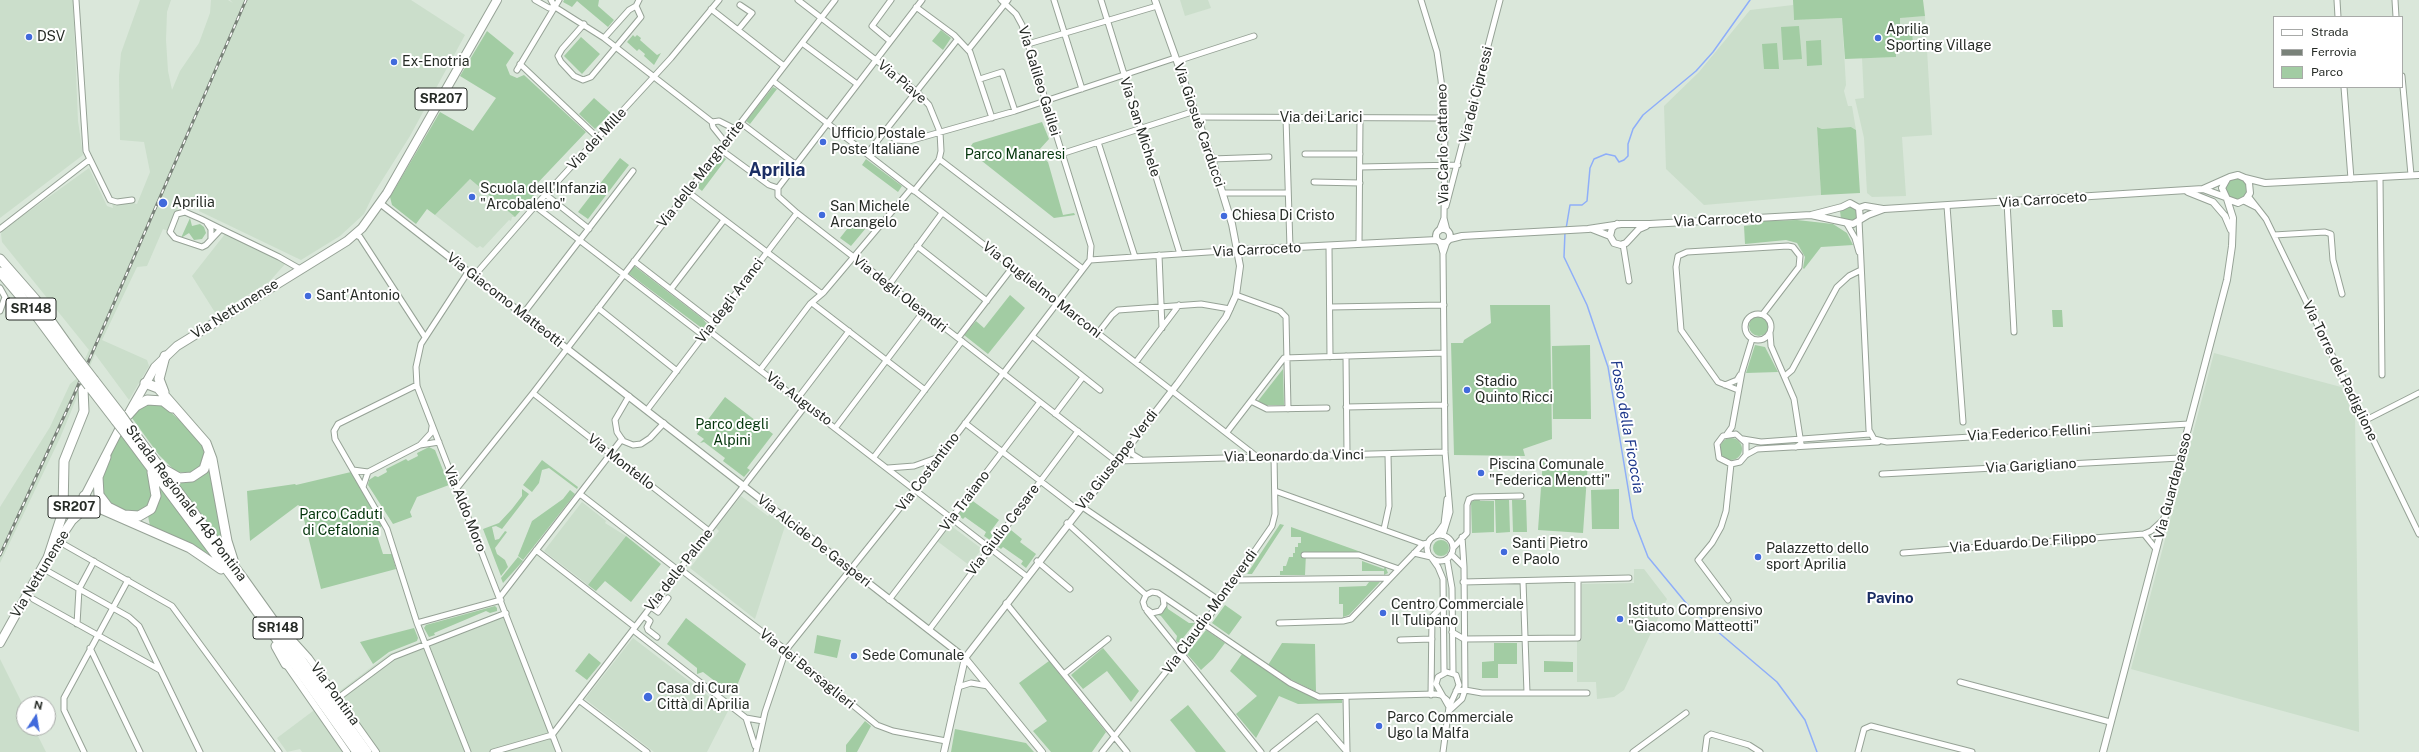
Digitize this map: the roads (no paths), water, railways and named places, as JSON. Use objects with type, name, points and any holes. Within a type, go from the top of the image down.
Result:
[{"type":"highway","points":[[0,253],[12,273]]},
{"type":"highway","name":"Strada Regionale 148 Pontina","points":[[0,259],[35,299],[89,385],[121,417],[127,430],[152,469],[238,578]]},
{"type":"highway","name":"Strada Regionale 148 Pontina","points":[[0,272],[75,362]]},
{"type":"highway","points":[[165,356],[159,379],[166,397]]},
{"type":"highway","points":[[49,555],[63,509],[64,461],[84,411],[89,385],[75,362]]},
{"type":"highway","points":[[145,383],[156,386],[202,437],[209,450],[228,545],[238,578]]},
{"type":"highway","points":[[145,383],[152,393],[186,419]]},
{"type":"highway","points":[[121,417],[141,402],[154,399],[163,401],[186,419]]},
{"type":"highway","name":"Strada Regionale 148 Pontina","points":[[127,430],[151,456],[271,625],[357,752]]},
{"type":"highway","points":[[151,456],[170,474],[185,479],[194,476],[204,469],[209,450]]},
{"type":"highway","points":[[103,458],[98,477],[101,498],[110,508],[120,514],[132,517],[144,515],[151,509],[155,498],[152,469]]},
{"type":"highway","points":[[84,496],[89,504],[199,553],[238,578]]},
{"type":"highway","points":[[73,519],[85,510],[100,509]]},
{"type":"highway","points":[[144,515],[148,529]]},
{"type":"highway","points":[[271,625],[291,638]]},
{"type":"highway","points":[[271,625],[286,664]]},
{"type":"highway","name":"Strada Regionale 148 Pontina","points":[[271,625],[367,752]]},
{"type":"main road","name":"Via Nettunense","points":[[0,643],[49,555],[73,519],[111,444],[121,417],[165,356],[201,330],[356,234],[381,204],[498,1]]},
{"type":"main road","name":"SR207","points":[[49,555],[103,458]]},
{"type":"street","points":[[76,0],[83,136],[89,160],[110,200],[117,202],[132,200]]},
{"type":"street","points":[[534,0],[549,8],[555,7]]},
{"type":"street","points":[[551,0],[555,7],[604,38],[712,122],[713,127],[725,142]]},
{"type":"street","points":[[517,70],[559,0]]},
{"type":"street","points":[[604,38],[630,10],[636,6],[639,0]]},
{"type":"street","name":"Via dei Mille","points":[[471,274],[598,138],[719,0]]},
{"type":"street","name":"Via Piave","points":[[798,0],[916,90],[929,105],[940,132],[942,146],[939,159]]},
{"type":"street","name":"Via delle Margherite","points":[[457,488],[533,393],[634,260],[688,192],[720,148],[836,0]]},
{"type":"street","points":[[890,41],[872,26],[891,0]]},
{"type":"street","points":[[720,148],[769,185],[778,188],[921,0]]},
{"type":"street","points":[[1054,0],[1082,89]]},
{"type":"street","name":"Via San Michele","points":[[1101,0],[1123,75],[1180,254]]},
{"type":"street","name":"Via Carlo Cattaneo","points":[[1421,0],[1440,67],[1444,118],[1444,218],[1448,231]]},
{"type":"street","name":"Via dei Cipressi","points":[[1444,212],[1458,165],[1500,0]]},
{"type":"street","points":[[2337,0],[2338,16]]},
{"type":"street","points":[[2395,0],[2396,16]]},
{"type":"street","points":[[968,50],[1005,1]]},
{"type":"street","name":"Via Galileo Galilei","points":[[1005,1],[1019,18],[1028,44],[1044,101],[1090,246],[1090,260]]},
{"type":"street","points":[[1028,44],[1107,21],[1156,3]]},
{"type":"street","name":"Via Giosuè Carducci","points":[[1156,3],[1212,159],[1223,193],[1238,250]]},
{"type":"street","points":[[738,30],[752,13],[740,5]]},
{"type":"street","points":[[584,24],[562,49],[558,56],[562,64],[575,77],[583,80],[590,78],[641,17],[636,6]]},
{"type":"street","points":[[916,7],[968,50],[980,79],[992,118]]},
{"type":"street","points":[[711,9],[784,66]]},
{"type":"street","points":[[885,131],[896,140],[904,142],[992,118],[1123,75],[1254,36]]},
{"type":"street","points":[[866,154],[957,40]]},
{"type":"street","points":[[802,43],[856,84]]},
{"type":"street","points":[[520,64],[598,138]]},
{"type":"street","points":[[980,79],[1002,72],[1015,111]]},
{"type":"street","name":"Via Guglielmo Marconi","points":[[773,81],[1256,456]]},
{"type":"street","points":[[2403,87],[2411,175]]},
{"type":"street","points":[[2344,88],[2352,179]]},
{"type":"street","points":[[1061,154],[1195,111]]},
{"type":"street","name":"Via dei Larici","points":[[1197,117],[1444,118]]},
{"type":"street","points":[[1286,118],[1290,248]]},
{"type":"street","points":[[1359,244],[1360,118]]},
{"type":"street","points":[[712,122],[719,121],[735,129]]},
{"type":"street","points":[[740,123],[795,164]]},
{"type":"street","points":[[1098,142],[1135,257]]},
{"type":"street","points":[[1305,154],[1360,154]]},
{"type":"street","points":[[1212,159],[1268,157]]},
{"type":"street","points":[[760,370],[812,303],[822,294],[939,159],[1083,269]]},
{"type":"street","points":[[0,229],[89,160]]},
{"type":"street","points":[[1360,167],[1458,165]]},
{"type":"street","points":[[523,314],[633,171]]},
{"type":"street","points":[[2265,183],[2246,198],[2234,203],[2226,198],[2222,188],[2227,179],[2238,175],[2265,183],[2419,175]]},
{"type":"street","points":[[2245,178],[2249,183],[2246,198]]},
{"type":"street","points":[[2380,178],[2382,375]]},
{"type":"street","name":"Via Carroceto","points":[[1090,260],[1238,250],[1329,246],[1438,237],[1448,241],[1462,236],[1588,229],[1620,224],[1650,224],[1811,215],[1842,208],[1850,203],[1859,208],[1865,206],[1884,209],[2202,189],[2227,179]]},
{"type":"street","points":[[1314,182],[1360,183]]},
{"type":"street","name":"Via degli Oleandri","points":[[778,188],[778,196],[797,214],[1116,460]]},
{"type":"street","name":"Via Carroceto","points":[[2202,189],[2226,198]]},
{"type":"street","points":[[2182,190],[2202,196],[2217,206],[2228,222],[2233,237]]},
{"type":"street","points":[[688,192],[822,294]]},
{"type":"street","points":[[1223,193],[1288,193]]},
{"type":"street","points":[[545,194],[589,229]]},
{"type":"street","name":"Via Guardapasso","points":[[2103,752],[2227,280],[2233,237],[2233,218],[2226,198]]},
{"type":"street","name":"Via Torre del Padiglione","points":[[2246,198],[2259,209],[2274,235],[2419,534]]},
{"type":"street","name":"Via Guardapasso","points":[[2233,218],[2246,198]]},
{"type":"street","points":[[2007,202],[2014,332]]},
{"type":"street","name":"Via Giacomo Matteotti","points":[[381,204],[647,410]]},
{"type":"street","points":[[534,206],[704,336]]},
{"type":"street","points":[[1948,206],[1963,422]]},
{"type":"street","points":[[1727,434],[1736,434],[1744,439],[1761,442],[1871,437],[1860,255],[1855,238],[1840,215],[1842,208]]},
{"type":"street","points":[[1859,208],[1862,244],[1860,255]]},
{"type":"street","name":"Via Carroceto","points":[[1811,215],[1853,224],[1884,209]]},
{"type":"street","points":[[221,229],[206,245],[196,246],[176,238],[170,232],[177,216],[181,212],[221,229],[279,257],[300,269]]},
{"type":"street","points":[[889,285],[942,213]]},
{"type":"street","name":"Via degli Aranci","points":[[647,410],[797,214]]},
{"type":"street","name":"Via Carlo Cattaneo","points":[[1438,237],[1444,218]]},
{"type":"street","points":[[671,289],[724,220]]},
{"type":"street","points":[[206,222],[211,229],[210,240]]},
{"type":"street","points":[[1610,236],[1612,228],[1620,224],[1629,229],[1631,237]]},
{"type":"street","name":"Via Carroceto","points":[[1588,229],[1610,236],[1614,243],[1623,244],[1639,229],[1650,224]]},
{"type":"street","points":[[1444,254],[1438,237],[1448,231]]},
{"type":"street","points":[[1443,535],[1450,514],[1446,452],[1444,353],[1444,254],[1448,241],[1448,231]]},
{"type":"street","name":"Via Carroceto","points":[[1448,231],[1462,236]]},
{"type":"street","points":[[2274,235],[2324,232],[2331,234],[2333,260],[2342,294]]},
{"type":"street","points":[[356,234],[360,237],[425,337]]},
{"type":"street","points":[[1623,244],[1629,281]]},
{"type":"street","points":[[917,246],[987,301]]},
{"type":"street","points":[[1329,246],[1330,357]]},
{"type":"street","points":[[1738,390],[1718,382],[1681,330],[1676,267],[1678,256],[1687,252],[1788,246],[1793,248],[1800,256],[1799,267],[1763,314]]},
{"type":"street","name":"Via Giuseppe Verdi","points":[[965,658],[1026,576],[1172,390],[1230,309],[1236,295],[1240,274],[1238,250]]},
{"type":"street","points":[[1159,255],[1162,328]]},
{"type":"street","points":[[634,260],[714,323]]},
{"type":"street","name":"Via Costantino","points":[[786,650],[940,457],[1090,260]]},
{"type":"street","points":[[874,457],[925,390],[1012,268]]},
{"type":"street","points":[[1785,376],[1792,370],[1837,287],[1848,276],[1861,270]]},
{"type":"street","name":"Via Aldo Moro","points":[[471,274],[425,337],[417,363],[417,385],[559,752]]},
{"type":"street","points":[[0,288],[5,297],[0,312]]},
{"type":"street","points":[[1236,295],[1278,310],[1286,316],[1288,409]]},
{"type":"street","points":[[812,303],[925,390]]},
{"type":"street","points":[[1098,333],[1117,311],[1161,306],[1210,304],[1230,309]]},
{"type":"street","points":[[1136,362],[1179,305]]},
{"type":"street","points":[[1330,307],[1444,306]]},
{"type":"street","points":[[598,308],[677,371]]},
{"type":"street","points":[[836,428],[923,312]]},
{"type":"street","points":[[1771,346],[1763,340],[1752,339],[1746,332],[1745,323],[1754,314],[1763,314],[1772,324],[1770,333],[1771,346],[1794,399],[1802,444],[1796,447]]},
{"type":"street","name":"Via Augusto","points":[[708,330],[806,404],[1026,576]]},
{"type":"street","points":[[798,398],[849,331]]},
{"type":"street","points":[[1763,340],[1770,333]]},
{"type":"street","points":[[1032,336],[1100,390]]},
{"type":"street","points":[[1752,339],[1742,372],[1732,427],[1727,434],[1719,440],[1717,454],[1722,461],[1731,464],[1740,462],[1746,455],[1758,449],[1881,441]]},
{"type":"street","points":[[1227,432],[1284,358],[1444,353]]},
{"type":"street","points":[[1346,356],[1347,454]]},
{"type":"street","points":[[1724,385],[1737,380],[1742,372]]},
{"type":"street","points":[[1055,414],[1083,377]]},
{"type":"street","points":[[417,385],[336,426],[334,431],[335,441],[390,535],[417,623],[468,752]]},
{"type":"street","name":"Via Montello","points":[[533,393],[709,531]]},
{"type":"street","points":[[2364,421],[2419,393]]},
{"type":"street","points":[[629,396],[618,411],[615,420],[617,432],[622,439],[630,444],[641,444],[650,438],[664,423]]},
{"type":"street","points":[[1251,401],[1267,409],[1327,408]]},
{"type":"street","name":"Via Traiano","points":[[889,600],[1040,402]]},
{"type":"street","name":"Via delle Palme","points":[[552,735],[580,701],[806,404]]},
{"type":"street","points":[[1346,406],[1445,405]]},
{"type":"street","name":"Via Alcide De Gasperi","points":[[647,410],[965,658],[1042,752]]},
{"type":"street","points":[[965,423],[1040,481],[1220,601]]},
{"type":"street","name":"Via Federico Fellini","points":[[1871,437],[1881,441],[2189,424]]},
{"type":"street","points":[[420,445],[431,433],[432,426]]},
{"type":"street","name":"Via Giulio Cesare","points":[[929,630],[1078,431]]},
{"type":"street","points":[[417,623],[500,599],[622,439]]},
{"type":"street","points":[[1744,439],[1747,447],[1746,455]]},
{"type":"street","points":[[353,470],[368,472],[420,445],[439,442]]},
{"type":"street","points":[[1131,443],[1132,454],[1143,460]]},
{"type":"street","name":"Via Leonardo da Vinci","points":[[1116,460],[1446,452]]},
{"type":"street","points":[[1384,529],[1389,503],[1388,454]]},
{"type":"street","name":"Via Claudio Monteverdi","points":[[1102,752],[1204,624],[1273,524],[1275,491],[1274,456]]},
{"type":"street","points":[[888,468],[914,466],[940,457]]},
{"type":"street","name":"Via Garigliano","points":[[1882,474],[2180,458]]},
{"type":"street","points":[[1728,600],[1698,560],[1712,543],[1721,527],[1726,511],[1731,464]]},
{"type":"street","points":[[363,487],[368,472]]},
{"type":"street","points":[[1275,491],[1425,544]]},
{"type":"street","name":"Via dei Bersaglieri","points":[[580,494],[679,571],[786,650],[877,725],[893,731],[946,742]]},
{"type":"street","points":[[1279,622],[1347,620],[1354,616],[1414,553],[1436,535],[1444,524],[1448,496]]},
{"type":"street","points":[[1414,553],[1431,557],[1439,561],[1447,559],[1453,548],[1467,533],[1467,505],[1469,500],[1474,497],[1521,496]]},
{"type":"street","points":[[2156,549],[2147,534],[2164,518]]},
{"type":"street","points":[[1067,523],[1146,595]]},
{"type":"street","name":"Via Eduardo De Filippo","points":[[1903,553],[2147,534],[2160,536]]},
{"type":"street","points":[[1436,535],[1443,535],[1449,538],[1462,537]]},
{"type":"street","points":[[1449,709],[1462,699],[1466,690],[1463,582],[1464,567],[1462,537]]},
{"type":"street","points":[[1449,538],[1453,548]]},
{"type":"street","points":[[1425,544],[1427,551],[1438,567],[1444,582],[1444,672],[1436,680],[1436,693]]},
{"type":"street","points":[[65,545],[166,601],[178,612],[279,752]]},
{"type":"street","points":[[536,550],[746,718],[763,721]]},
{"type":"street","points":[[1451,554],[1464,567]]},
{"type":"street","points":[[1304,555],[1359,555],[1399,569]]},
{"type":"street","points":[[1444,752],[1449,709],[1459,681],[1453,673],[1451,581],[1447,559]]},
{"type":"street","points":[[77,624],[79,589],[94,561]]},
{"type":"street","points":[[1037,562],[1070,589]]},
{"type":"street","points":[[42,568],[113,608],[139,626],[200,752]]},
{"type":"street","points":[[1235,580],[1390,578]]},
{"type":"street","points":[[1463,582],[1629,578]]},
{"type":"street","points":[[84,752],[64,710],[63,702],[90,648],[128,580]]},
{"type":"street","points":[[1452,632],[1464,639],[1578,638],[1578,580]]},
{"type":"street","points":[[1523,581],[1527,693]]},
{"type":"street","points":[[1261,752],[1180,654],[1146,610],[1143,602],[1146,595],[1155,592],[1290,683],[1319,697],[1436,693],[1448,694],[1466,690],[1480,693],[1587,693]]},
{"type":"street","points":[[1146,610],[1152,613],[1160,611],[1164,605],[1163,597]]},
{"type":"street","points":[[651,607],[658,612],[668,598]]},
{"type":"street","points":[[33,599],[160,670]]},
{"type":"street","points":[[1006,603],[1126,752]]},
{"type":"street","points":[[1436,693],[1432,639],[1433,616],[1444,603]]},
{"type":"street","points":[[338,698],[393,657],[506,613]]},
{"type":"street","points":[[644,616],[650,621],[647,627],[648,630],[657,637]]},
{"type":"street","points":[[1433,616],[1443,626]]},
{"type":"street","name":"Via Pontina","points":[[291,638],[309,658],[376,752]]},
{"type":"street","points":[[1064,674],[1108,639]]},
{"type":"street","points":[[1400,640],[1432,639]]},
{"type":"street","points":[[90,648],[140,752]]},
{"type":"street","points":[[756,750],[763,721],[786,650]]},
{"type":"street","points":[[944,752],[965,658]]},
{"type":"street","name":"Via Pontina","points":[[286,664],[347,752]]},
{"type":"street","points":[[1444,672],[1453,673]]},
{"type":"street","points":[[1960,682],[2110,722]]},
{"type":"street","points":[[958,687],[970,683],[988,686]]},
{"type":"street","points":[[1436,693],[1443,696],[1449,709]]},
{"type":"street","points":[[1346,697],[1347,752]]},
{"type":"street","points":[[580,701],[647,752]]},
{"type":"street","points":[[1633,752],[1686,713]]},
{"type":"street","points":[[1273,752],[1317,717],[1347,752]]},
{"type":"street","points":[[746,718],[756,750]]},
{"type":"street","points":[[1858,752],[1864,729],[1871,726],[1972,752]]},
{"type":"street","points":[[1705,752],[1708,736],[1711,734],[1750,745],[1760,752]]},
{"type":"street","points":[[493,752],[552,735]]},
{"type":"waterway","name":"Fosso della Ficoccia","points":[[1566,229],[1570,205],[1582,205],[1587,201],[1590,168],[1594,159],[1606,154],[1615,156],[1619,162],[1628,156],[1628,144],[1633,129],[1643,115],[1696,71],[1713,52],[1750,0]]},
{"type":"waterway","name":"Fosso della Ficoccia","points":[[1565,232],[1564,257],[1587,305],[1608,367],[1633,518],[1648,557],[1691,609],[1777,682],[1805,720],[1817,752]]},
{"type":"railway","points":[[0,555],[73,397],[246,0]]},
{"type":"place","name":"DSV","points":[[29,37]]},
{"type":"place","name":"Aprilia Sporting Village","points":[[1878,38]]},
{"type":"place","name":"Ex-Enotria","points":[[394,62]]},
{"type":"place","name":"Ufficio Postale Poste Italiane","points":[[823,142]]},
{"type":"place","name":"Scuola dell'Infanzia \"Arcobaleno\"","points":[[472,197]]},
{"type":"place","name":"Aprilia","points":[[163,203]]},
{"type":"place","name":"San Michele Arcangelo","points":[[822,215]]},
{"type":"place","name":"Chiesa Di Cristo","points":[[1224,216]]},
{"type":"place","name":"Sant'Antonio","points":[[308,296]]},
{"type":"place","name":"Stadio Quinto Ricci","points":[[1467,390]]},
{"type":"place","name":"Piscina Comunale \"Federica Menotti\"","points":[[1481,473]]},
{"type":"place","name":"Santi Pietro e Paolo","points":[[1504,552]]},
{"type":"place","name":"Palazzetto dello sport Aprilia","points":[[1758,557]]},
{"type":"place","name":"Centro Commerciale Il Tulipano","points":[[1383,613]]},
{"type":"place","name":"Istituto Comprensivo \"Giacomo Matteotti\"","points":[[1620,619]]},
{"type":"place","name":"Sede Comunale","points":[[854,656]]},
{"type":"place","name":"Casa di Cura Città di Aprilia","points":[[648,697]]},
{"type":"place","name":"Parco Commerciale Ugo la Malfa","points":[[1379,726]]},
{"type":"district","name":"Aprilia","points":[[777,170]]},
{"type":"district","name":"Pavino","points":[[1890,598]]},
{"type":"park label","name":"Parco Manaresi","points":[[1015,155]]},
{"type":"park label","name":"Parco degli Alpini","points":[[732,434]]},
{"type":"park label","name":"Parco Caduti di Cefalonia","points":[[341,524]]}]
